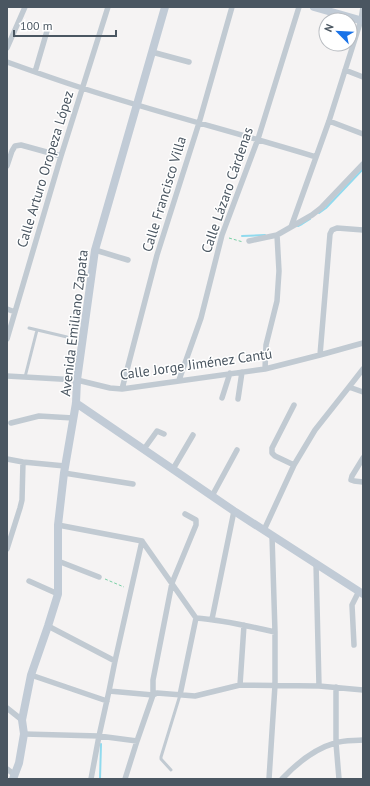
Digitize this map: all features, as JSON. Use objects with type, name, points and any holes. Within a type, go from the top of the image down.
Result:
[{"type":"street","points":[[7,48],[24,7]]},
{"type":"street","name":"Calle Arturo Oropeza López","points":[[7,340],[81,88],[108,7]]},
{"type":"street","name":"Avenida Emiliano Zapata","points":[[165,7],[95,250],[77,380],[76,403],[234,511],[361,592]]},
{"type":"street","name":"Calle Francisco Villa","points":[[122,389],[157,255],[199,123],[232,7]]},
{"type":"street","name":"Calle Lázaro Cárdenas","points":[[179,380],[201,318],[222,235],[258,139],[299,7]]},
{"type":"street","points":[[314,7],[362,21]]},
{"type":"street","points":[[291,227],[329,121],[362,21],[363,7]]},
{"type":"street","points":[[34,72],[47,31]]},
{"type":"street","points":[[152,52],[189,62]]},
{"type":"street","points":[[7,62],[81,88],[136,105],[316,157]]},
{"type":"street","points":[[345,70],[363,77]]},
{"type":"street","points":[[329,121],[363,134]]},
{"type":"street","points":[[7,166],[12,151],[16,146],[21,145],[61,156]]},
{"type":"street","points":[[249,242],[278,236],[312,215],[321,208],[363,164]]},
{"type":"street","points":[[320,355],[330,234],[332,230],[337,228],[363,230]]},
{"type":"street","points":[[265,369],[266,345],[278,301],[278,236]]},
{"type":"street","points":[[95,250],[128,260]]},
{"type":"street","points":[[7,309],[15,312]]},
{"type":"street","name":"Calle Jorge Jiménez Cantú","points":[[7,376],[77,380],[110,388],[122,389],[265,369],[363,343]]},
{"type":"street","points":[[264,530],[294,465],[315,430],[363,369]]},
{"type":"street","points":[[238,399],[242,372]]},
{"type":"street","points":[[222,398],[230,373]]},
{"type":"street","points":[[349,387],[363,392]]},
{"type":"street","points":[[14,777],[19,763],[24,734],[22,720],[31,675],[58,594],[58,525],[64,470],[76,403]]},
{"type":"street","points":[[294,405],[272,448],[272,453],[294,465]]},
{"type":"street","points":[[11,423],[39,416],[73,418]]},
{"type":"street","points":[[144,449],[157,431],[164,434]]},
{"type":"street","points":[[173,469],[193,435]]},
{"type":"street","points":[[212,496],[237,450]]},
{"type":"street","points":[[363,458],[351,480],[363,482]]},
{"type":"street","points":[[7,459],[133,484]]},
{"type":"street","points":[[7,549],[21,504],[23,462]]},
{"type":"street","points":[[212,619],[234,511]]},
{"type":"street","points":[[125,779],[153,695],[153,680],[172,584],[196,525],[196,520],[185,514]]},
{"type":"street","points":[[58,525],[142,540],[196,618],[180,695]]},
{"type":"street","points":[[269,779],[275,685],[272,536]]},
{"type":"street","points":[[91,779],[142,540]]},
{"type":"street","points":[[58,561],[99,577]]},
{"type":"street","points":[[316,563],[319,686]]},
{"type":"street","points":[[29,581],[58,594]]},
{"type":"street","points":[[354,645],[352,605],[361,592]]},
{"type":"street","points":[[196,618],[212,619],[275,632]]},
{"type":"street","points":[[240,685],[244,625]]},
{"type":"street","points":[[48,626],[115,661]]},
{"type":"street","points":[[31,675],[107,701]]},
{"type":"street","points":[[109,691],[153,695],[157,693],[195,696],[240,685],[319,686],[363,690]]},
{"type":"street","points":[[336,687],[336,743],[339,779]]},
{"type":"street","points":[[7,708],[22,720]]},
{"type":"street","points":[[24,734],[99,736],[137,741]]},
{"type":"street","points":[[282,779],[290,770],[310,754],[336,743],[363,740]]},
{"type":"street","points":[[7,768],[14,777]]},
{"type":"lane","points":[[29,328],[67,336]]},
{"type":"lane","points":[[25,377],[37,330]]},
{"type":"lane","points":[[172,770],[161,757],[180,695]]},
{"type":"path","points":[[222,235],[240,241],[249,242]]},
{"type":"path","points":[[99,577],[131,589]]},
{"type":"waterway","points":[[319,213],[326,208],[363,169]]},
{"type":"waterway","points":[[298,226],[310,219]]},
{"type":"waterway","points":[[242,236],[265,235]]},
{"type":"waterway","points":[[100,779],[101,744]]}]
